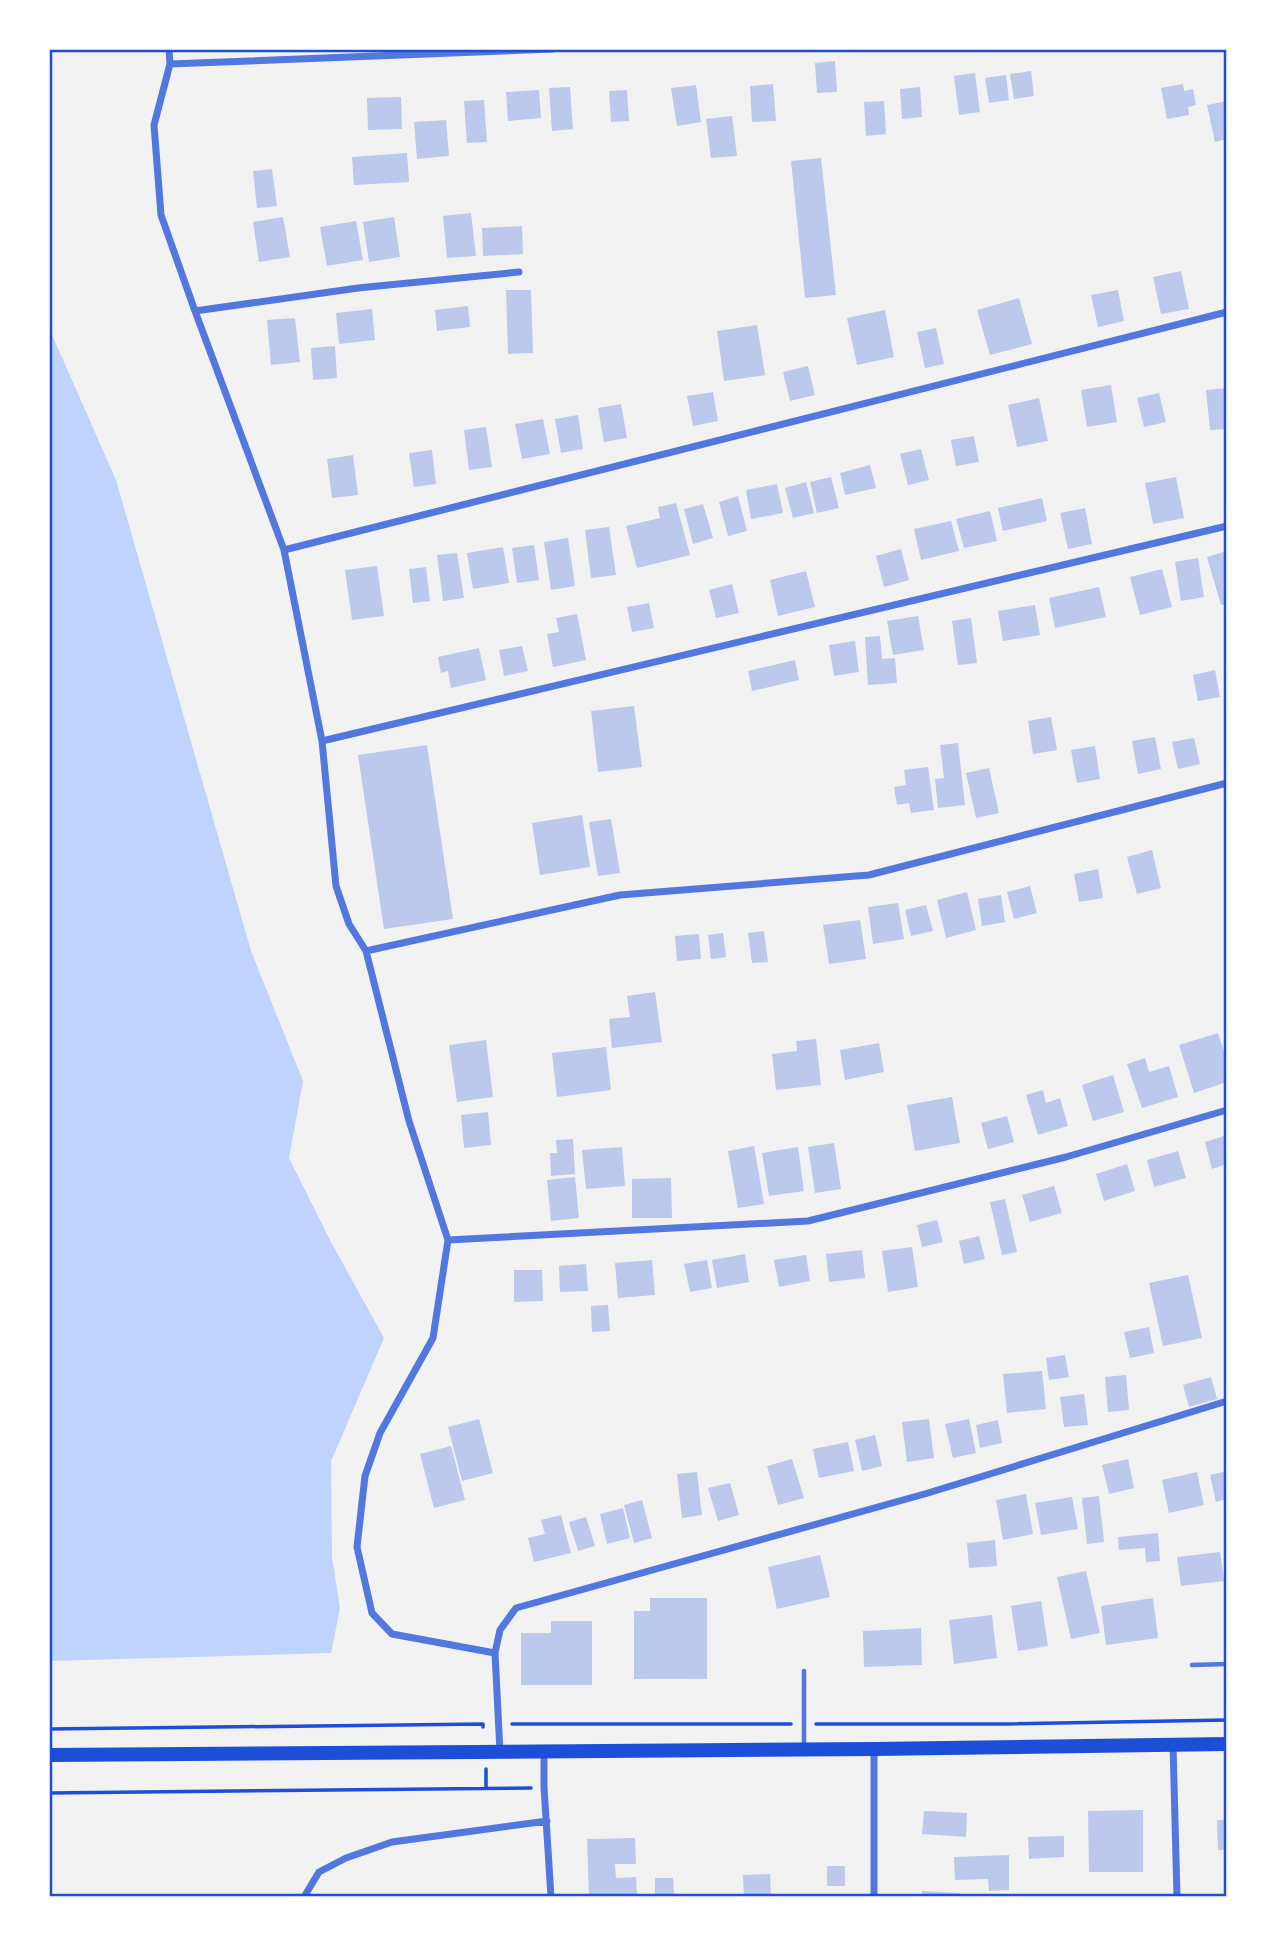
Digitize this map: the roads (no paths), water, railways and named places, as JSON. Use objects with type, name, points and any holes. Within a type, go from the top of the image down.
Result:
[{"type":"main road","points":[[49,1755],[1227,1744]]},
{"type":"street","points":[[169,49],[170,64],[154,125],[161,215],[284,550],[322,741],[337,886],[349,924],[366,951],[409,1121],[448,1240],[433,1338],[380,1433],[365,1476],[357,1547],[372,1613],[392,1634],[495,1653]]},
{"type":"street","points":[[170,64],[553,49]]},
{"type":"street","points":[[195,311],[358,288],[519,272]]},
{"type":"street","points":[[284,550],[1227,312]]},
{"type":"street","points":[[322,741],[1227,526]]},
{"type":"street","points":[[366,951],[620,895],[869,875],[1227,783]]},
{"type":"street","points":[[448,1240],[808,1221],[1066,1157],[1227,1110]]},
{"type":"street","points":[[492,1751],[498,1724],[495,1653],[500,1630],[516,1608],[928,1493],[1227,1401]]},
{"type":"street","points":[[1173,1744],[1177,1897]]},
{"type":"street","points":[[874,1749],[874,1897]]},
{"type":"street","points":[[544,1751],[551,1897]]},
{"type":"street","points":[[304,1897],[319,1872],[346,1858],[392,1842],[547,1821]]},
{"type":"lane","points":[[1192,1665],[1227,1664]]},
{"type":"lane","points":[[804,1671],[804,1749]]},
{"type":"water","points":[[49,328],[116,480],[251,951],[303,1081],[289,1158],[384,1338],[331,1461],[332,1557],[340,1608],[331,1653],[49,1661]]}]
